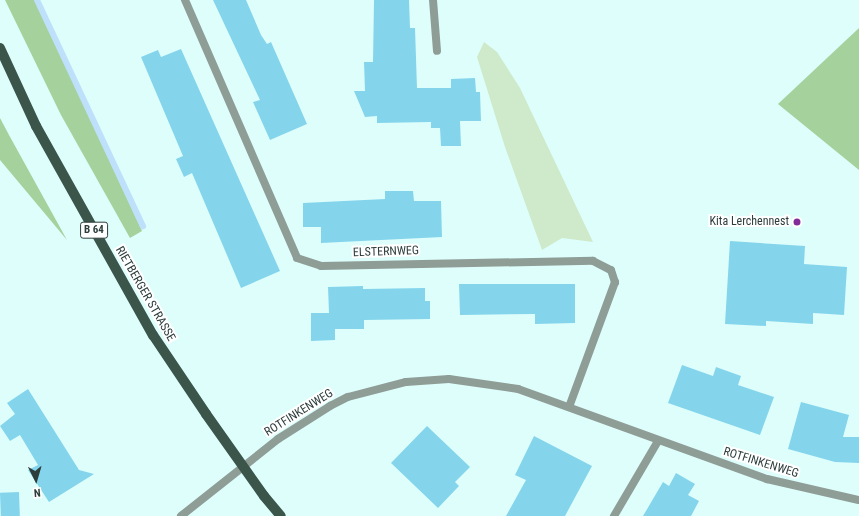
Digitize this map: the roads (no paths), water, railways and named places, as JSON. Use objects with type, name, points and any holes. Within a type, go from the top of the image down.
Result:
[{"type":"main road","name":"RIETBERGER STRASSE","points":[[0,48],[36,126],[152,335],[264,496],[281,516]]},
{"type":"street","name":"ELSTERNWEG","points":[[185,0],[297,258],[321,266],[594,261],[611,270],[615,282],[569,407]]},
{"type":"street","points":[[433,0],[437,51]]},
{"type":"street","name":"ROTFINKENWEG","points":[[181,516],[278,439],[348,396],[406,382],[449,379],[518,390],[767,479],[859,500]]},
{"type":"street","points":[[614,516],[658,441]]},
{"type":"waterway","points":[[37,0],[143,226]]},
{"type":"place","name":"Kita Lerchennest","points":[[797,222]]}]
